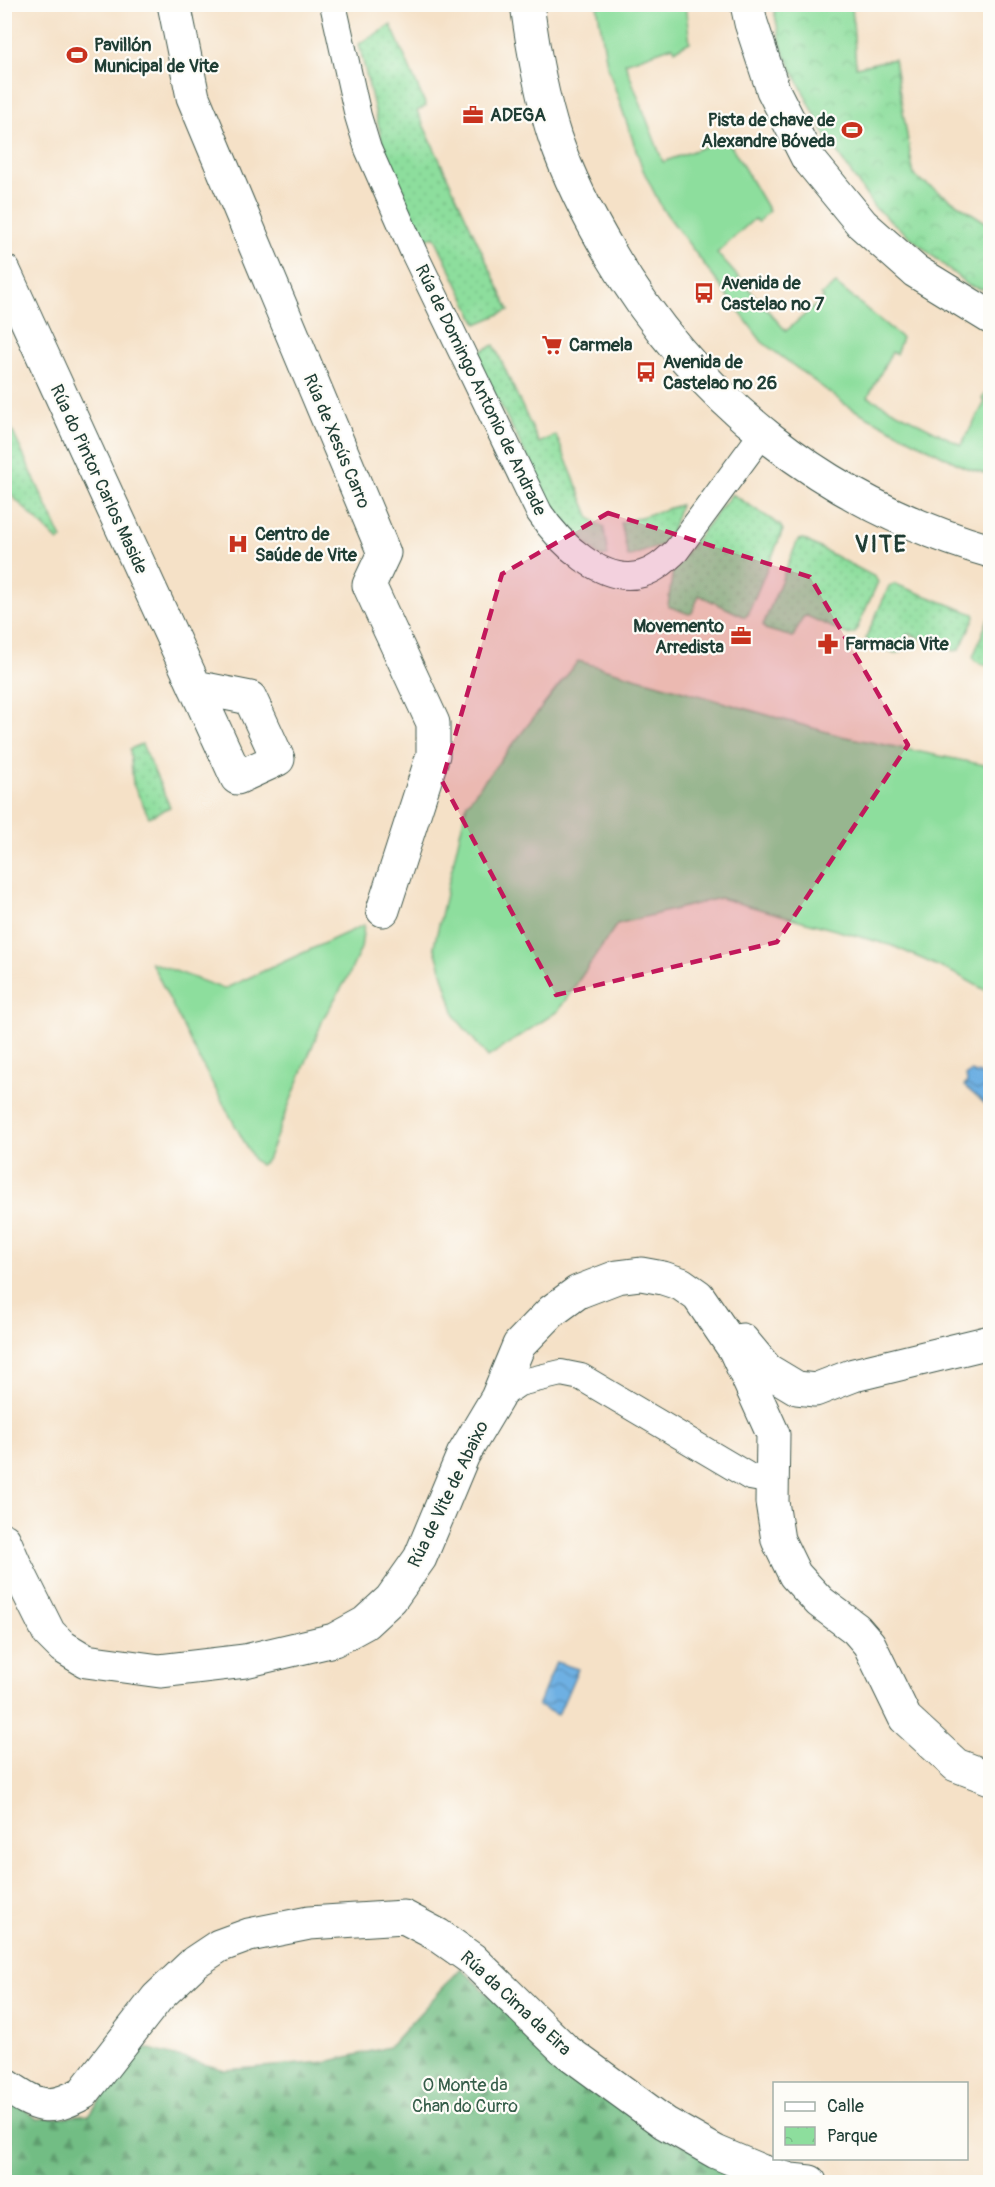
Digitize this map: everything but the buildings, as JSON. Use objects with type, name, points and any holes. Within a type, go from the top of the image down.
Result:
[{"type":"street","name":"Rúa de Xesús Carro","points":[[174,4],[193,97],[384,554],[369,585],[433,723],[433,755],[383,910]]},
{"type":"street","name":"Rúa de Domingo Antonio de Andrade","points":[[333,4],[358,116],[368,149],[423,273],[539,512],[556,535],[586,561],[620,576],[640,575],[659,567],[676,551],[762,434]]},
{"type":"street","points":[[527,4],[536,60],[555,137],[579,198],[647,312],[676,349],[704,380],[762,434],[791,456],[851,493],[931,529],[990,551]]},
{"type":"street","points":[[747,4],[773,90],[807,157],[862,224],[915,271],[990,317]]},
{"type":"street","name":"Rúa do Pintor Carlos Maside","points":[[4,271],[195,687]]},
{"type":"street","name":"Rúa de Vite de Abaixo","points":[[4,1540],[49,1633],[63,1647],[86,1661],[160,1671],[244,1661],[334,1640],[365,1623],[391,1599],[420,1558],[464,1455],[497,1398],[519,1346],[552,1311],[578,1292],[617,1277],[641,1274],[663,1278],[681,1284],[698,1296],[735,1350],[773,1434],[772,1502],[778,1540],[795,1575],[820,1602],[856,1629],[869,1644],[906,1718],[956,1765],[990,1778]]},
{"type":"street","name":"Rúa de Vite de Abaixo","points":[[721,1329],[731,1327],[766,1370],[780,1380],[797,1388],[815,1390],[854,1375],[990,1342]]},
{"type":"street","points":[[497,1398],[519,1383],[561,1373],[580,1377],[750,1477],[772,1481]]},
{"type":"street","name":"Rúa da Cima da Eira","points":[[27,2096],[66,2102],[83,2093],[158,1998],[195,1962],[219,1946],[249,1935],[309,1923],[404,1917],[438,1935],[472,1959],[565,2050],[665,2123],[716,2151],[761,2171],[791,2180],[810,2182]]},
{"type":"highlighted area","points":[[608,513],[810,577],[908,745],[777,942],[556,995],[442,781],[502,574]]},
{"type":"green space","points":[[597,5],[685,5],[690,42],[675,50],[673,46],[625,63],[663,162],[709,145],[708,141],[725,135],[769,211],[758,222],[754,219],[717,253],[786,331],[824,298],[821,295],[836,284],[902,338],[896,354],[892,352],[868,397],[961,445],[985,402],[982,399],[990,385],[990,475],[964,467],[849,407],[762,342],[662,208],[643,170],[607,65]]},
{"type":"green space","points":[[773,5],[852,5],[856,67],[894,59],[914,176],[990,225],[990,291],[969,286],[874,207],[824,133],[782,49]]},
{"type":"green space","points":[[391,25],[426,106],[417,111],[509,310],[477,324],[434,236],[424,241],[388,166],[359,44]]},
{"type":"green space","points":[[494,345],[539,443],[556,435],[590,518],[604,528],[608,556],[600,557],[556,513],[474,354]]},
{"type":"green space","points":[[11,428],[62,539],[58,541],[5,489],[5,436]]},
{"type":"green space","points":[[732,494],[780,525],[783,530],[748,614],[745,617],[699,595],[692,613],[668,606],[673,569]]},
{"type":"green space","points":[[680,505],[668,543],[628,557],[621,523]]},
{"type":"green space","points":[[803,539],[875,577],[878,582],[855,633],[849,635],[807,616],[803,617],[793,637],[765,629],[763,625],[798,540]]},
{"type":"green space","points":[[895,584],[974,614],[975,617],[960,649],[955,651],[910,634],[906,636],[900,652],[895,653],[868,643],[866,638],[889,586]]},
{"type":"green space","points":[[990,618],[990,667],[975,661],[973,657]]},
{"type":"green space","points":[[578,661],[841,736],[990,766],[990,993],[958,975],[893,946],[720,898],[617,924],[558,1011],[488,1057],[456,1018],[434,946],[467,803]]},
{"type":"green space","points":[[142,744],[170,807],[149,817],[133,784],[130,749]]},
{"type":"green space","points":[[364,925],[361,948],[348,977],[324,1017],[267,1160],[260,1165],[254,1160],[197,1055],[151,962],[224,989]]},
{"type":"green space","name":"O Monte da Chan do Curro","points":[[461,1968],[587,2090],[708,2159],[754,2182],[5,2182],[4,2092],[37,2119],[89,2115],[139,2046],[225,2070],[326,2062],[389,2047]]},
{"type":"water","points":[[972,1071],[975,1074],[978,1072],[990,1082],[990,1108],[964,1086],[967,1082],[966,1075]]},
{"type":"water","points":[[556,1662],[578,1669],[558,1715],[538,1706]]},
{"type":"place","name":"Pavillón Municipal de Vite","points":[[77,55]]},
{"type":"place","name":"ADEGA","points":[[473,115]]},
{"type":"place","name":"Pista de chave de Alexandre Bóveda","points":[[852,130]]},
{"type":"place","name":"Avenida de Castelao nº 7","points":[[704,293]]},
{"type":"place","name":"Carmela","points":[[552,345]]},
{"type":"place","name":"Avenida de Castelao nº 26","points":[[646,372]]},
{"type":"place","name":"Centro de Saúde de Vite","points":[[238,544]]},
{"type":"place","name":"Movemento Arredista","points":[[741,636]]},
{"type":"place","name":"Farmacia Vite","points":[[828,644]]},
{"type":"district","name":"VITE","points":[[881,544]]}]
